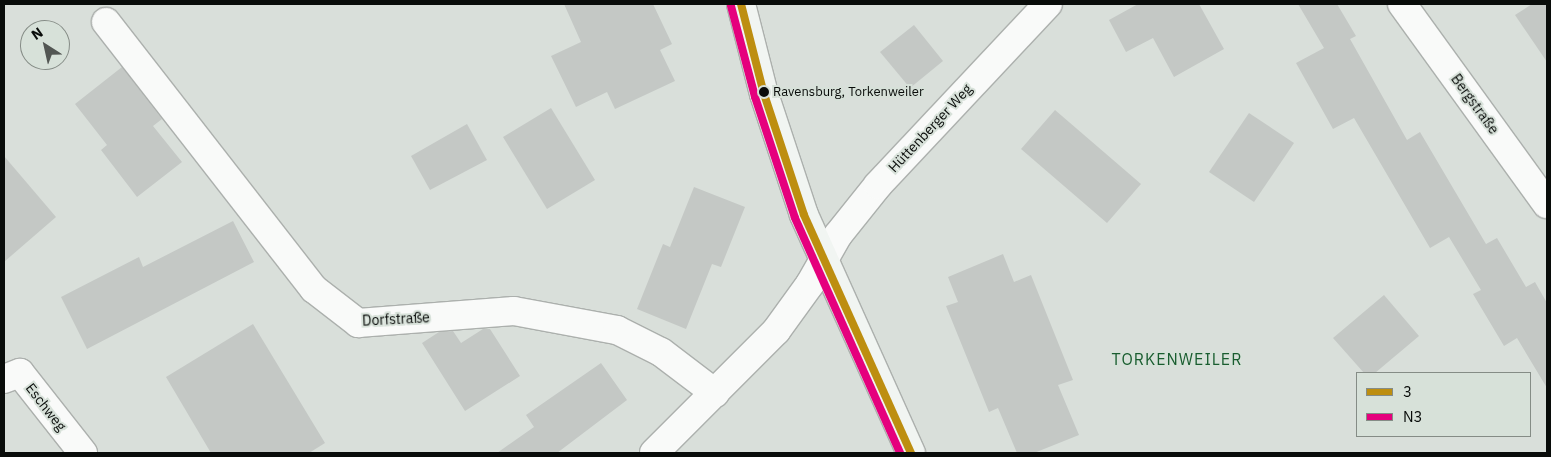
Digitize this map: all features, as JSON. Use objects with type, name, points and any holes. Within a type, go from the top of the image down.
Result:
[{"type":"street","points":[[741,4],[764,94],[804,215],[911,453]]},
{"type":"street","name":"Hüttenberger Weg","points":[[824,261],[838,235],[878,185],[1048,4]]},
{"type":"street","name":"Bergstraße","points":[[1402,4],[1547,204]]},
{"type":"street","name":"Dorfstraße","points":[[106,22],[314,289],[358,323],[514,311],[617,330],[661,352],[715,393]]},
{"type":"street","points":[[654,453],[776,331],[824,261]]},
{"type":"street","name":"Eschweg","points":[[4,379],[20,373],[83,453]]},
{"type":"building","points":[[564,4],[653,4],[672,44],[660,50],[675,81],[615,109],[607,92],[576,107],[551,56],[581,42]]},
{"type":"building","points":[[1138,4],[1199,4],[1224,49],[1174,77],[1153,38],[1126,52],[1109,20]]},
{"type":"building","points":[[1298,4],[1337,4],[1356,36],[1350,39],[1407,140],[1420,132],[1486,244],[1497,238],[1526,287],[1535,282],[1547,303],[1547,388],[1517,338],[1504,346],[1473,294],[1481,290],[1449,237],[1430,248],[1354,118],[1333,129],[1296,63],[1324,48]]},
{"type":"building","points":[[1532,4],[1547,4],[1547,62],[1515,15]]},
{"type":"building","points":[[914,25],[943,61],[910,88],[880,52]]},
{"type":"building","points":[[122,67],[162,119],[153,126],[182,162],[137,197],[101,150],[107,145],[75,104]]},
{"type":"building","points":[[551,108],[595,180],[547,209],[503,137]]},
{"type":"building","points":[[1055,110],[1141,184],[1107,223],[1021,149]]},
{"type":"building","points":[[1249,113],[1294,143],[1254,202],[1209,172]]},
{"type":"building","points":[[467,124],[487,160],[430,190],[411,156]]},
{"type":"building","points":[[4,156],[56,217],[4,262]]},
{"type":"building","points":[[694,187],[745,207],[721,267],[712,264],[686,329],[637,309],[663,244],[670,247]]},
{"type":"building","points":[[233,221],[254,262],[87,349],[61,297],[139,257],[143,267]]},
{"type":"building","points":[[1003,254],[1014,282],[1031,275],[1073,380],[1058,385],[1079,435],[1034,453],[1017,453],[998,408],[989,412],[946,306],[958,302],[948,277]]},
{"type":"building","points":[[1384,295],[1419,336],[1376,372],[1363,372],[1333,338]]},
{"type":"building","points":[[253,324],[325,443],[309,453],[211,453],[166,377]]},
{"type":"building","points":[[483,329],[490,329],[520,376],[465,411],[422,343],[439,332],[453,331],[461,343]]},
{"type":"building","points":[[601,363],[627,400],[557,453],[497,453],[534,427],[526,415]]},
{"type":"transit line","name":"3","points":[[741,4],[764,94],[804,215],[911,453]]},
{"type":"transit line","name":"N3","points":[[731,6],[755,97],[795,218],[900,453]]},
{"type":"place","name":"Ravensburg, Torkenweiler","points":[[764,92]]},
{"type":"district","name":"TORKENWEILER","points":[[1177,359]]}]
